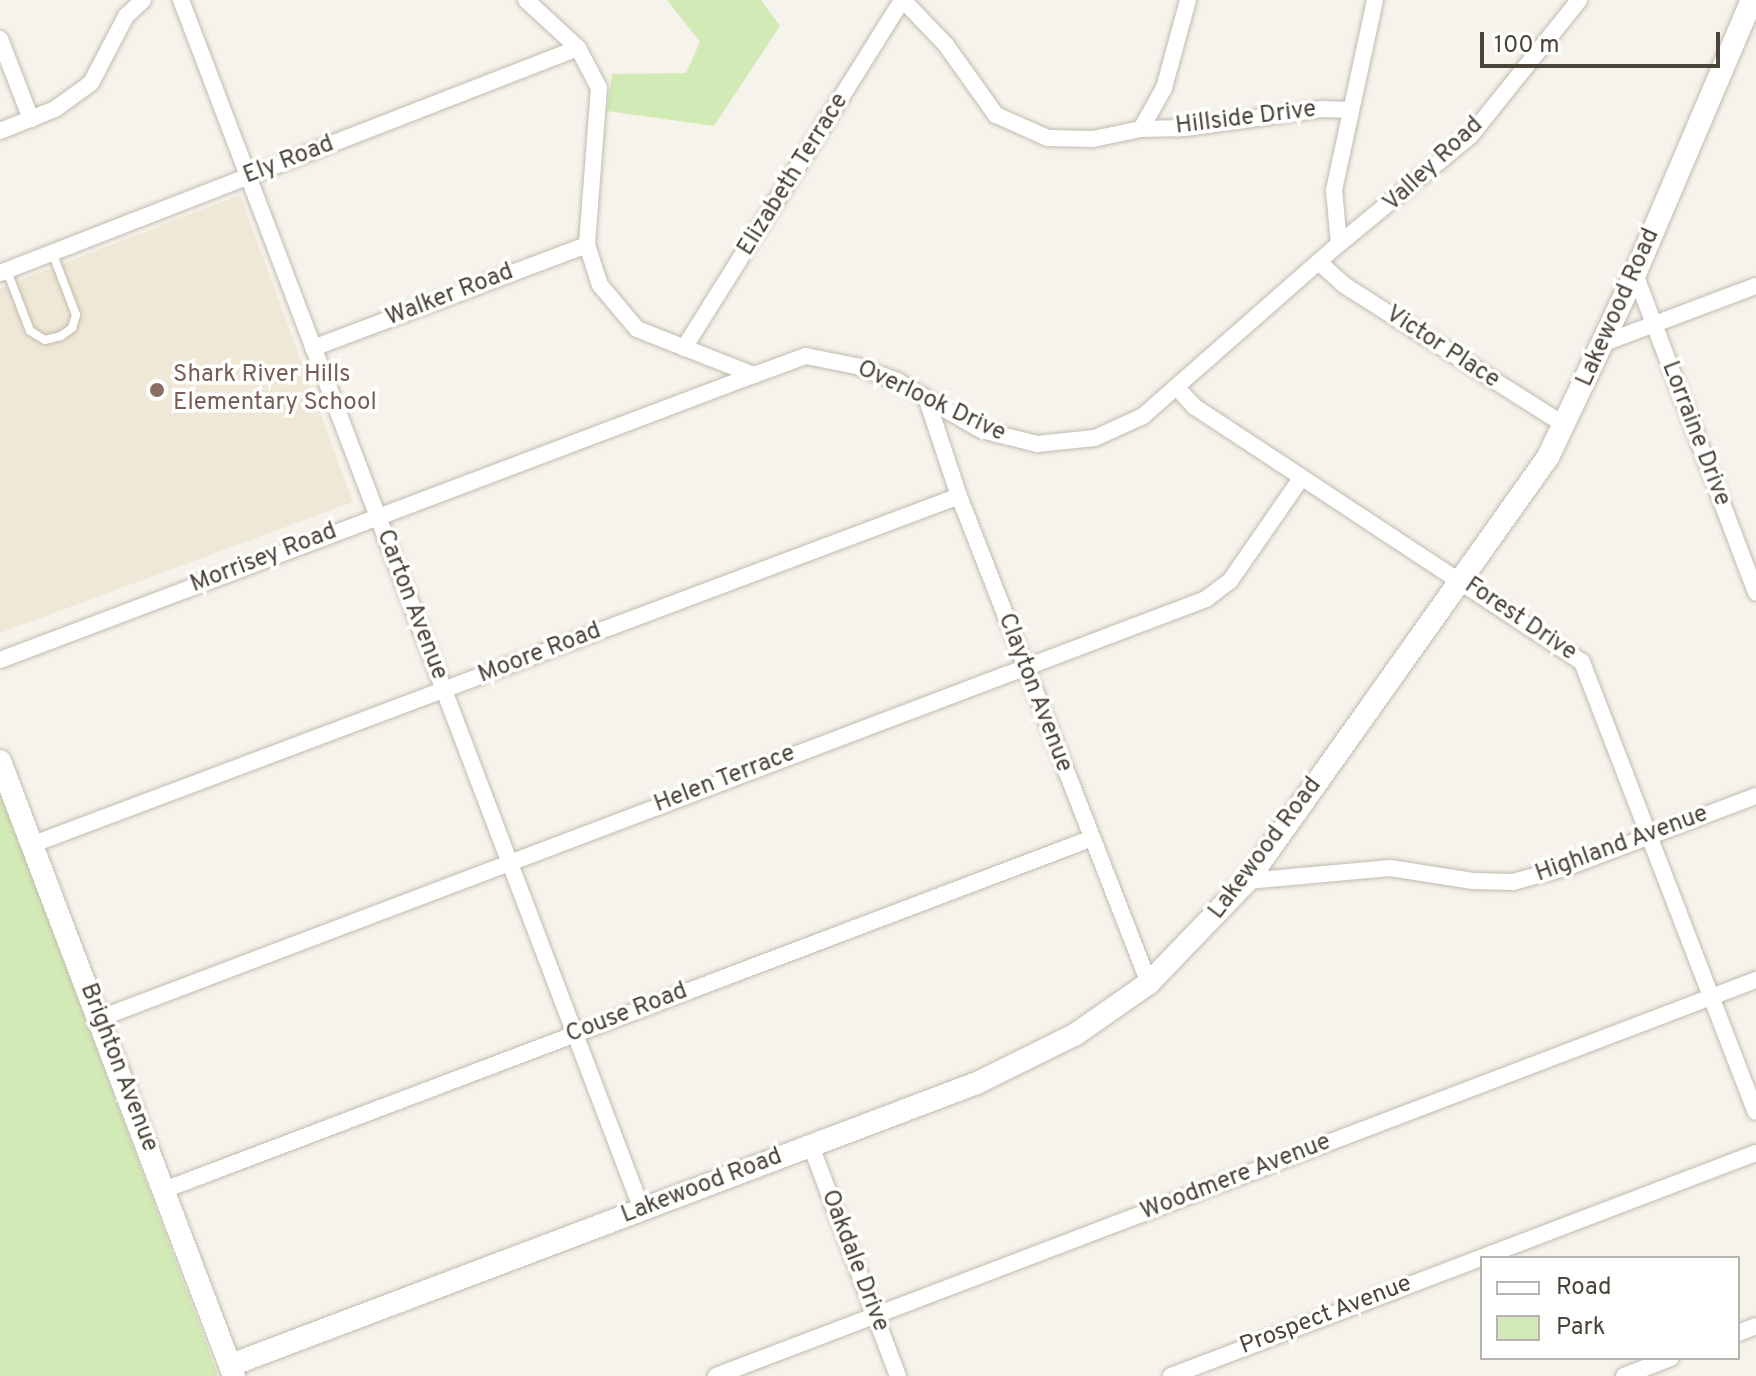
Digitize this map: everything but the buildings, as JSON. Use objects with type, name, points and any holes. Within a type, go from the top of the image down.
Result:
[{"type":"street","points":[[0,131],[31,119],[91,83],[126,16],[143,0]]},
{"type":"street","name":"Carton Avenue","points":[[181,0],[642,1210]]},
{"type":"street","points":[[526,0],[578,48],[599,94],[587,245],[600,285],[623,316],[658,341],[754,375]]},
{"type":"street","name":"Hillside Drive","points":[[902,0],[946,45],[986,104],[1020,130],[1072,141],[1141,129],[1351,110]]},
{"type":"street","name":"Elizabeth Terrace","points":[[684,348],[902,0]]},
{"type":"street","name":"Hillside Drive","points":[[1141,129],[1164,88],[1188,0]]},
{"type":"street","points":[[1339,244],[1332,202],[1375,0]]},
{"type":"street","name":"Valley Road","points":[[1339,244],[1471,135],[1579,0]]},
{"type":"street","name":"Lakewood Road","points":[[233,1371],[1033,1057],[1149,983],[1247,881],[1566,426],[1635,274],[1752,0]]},
{"type":"street","points":[[0,39],[31,119]]},
{"type":"street","name":"Ely Road","points":[[3,271],[578,48]]},
{"type":"street","name":"Overlook Drive","points":[[754,375],[813,356],[897,381],[927,400],[1007,439],[1065,444],[1124,428],[1178,389],[1321,264],[1339,244]]},
{"type":"street","name":"Walker Road","points":[[313,348],[587,245]]},
{"type":"street","name":"Victor Place","points":[[1321,264],[1344,285],[1566,426]]},
{"type":"street","name":"Lorraine Drive","points":[[1635,274],[1756,593]]},
{"type":"street","points":[[1604,343],[1756,286]]},
{"type":"street","name":"Morrisey Road","points":[[0,660],[754,375]]},
{"type":"street","name":"Forest Drive","points":[[1178,389],[1195,407],[1582,662],[1652,835],[1756,1112]]},
{"type":"street","name":"Clayton Avenue","points":[[927,400],[959,496],[1090,839],[1149,983]]},
{"type":"street","name":"Helen Terrace","points":[[98,1019],[1221,590],[1302,477]]},
{"type":"street","name":"Moore Road","points":[[31,845],[959,496]]},
{"type":"street","name":"Brighton Avenue","points":[[0,761],[233,1371]]},
{"type":"street","name":"Highland Avenue","points":[[1247,881],[1390,868],[1473,881],[1513,882],[1756,796]]},
{"type":"street","name":"Couse Road","points":[[164,1190],[1090,839]]},
{"type":"street","name":"Woodmere Avenue","points":[[716,1376],[1756,980]]},
{"type":"street","name":"Oakdale Drive","points":[[811,1146],[898,1376]]},
{"type":"street","name":"Prospect Avenue","points":[[1486,1256],[1756,1153]]},
{"type":"street","name":"Prospect Avenue","points":[[1171,1376],[1480,1258]]},
{"type":"street","points":[[1624,1376],[1666,1360]]},
{"type":"lane","points":[[3,271],[30,331],[45,340],[61,336],[72,328],[76,315],[52,252]]},
{"type":"shaded area","name":"Shark River Hills Elementary School","points":[[240,195],[353,502],[0,633],[0,288]]},
{"type":"green space","points":[[667,0],[761,0],[780,26],[714,126],[607,111],[612,74],[686,73],[700,42]]},
{"type":"green space","points":[[0,790],[217,1372],[217,1376],[0,1376]]},
{"type":"place","name":"Shark River Hills Elementary School","points":[[157,390]]}]
